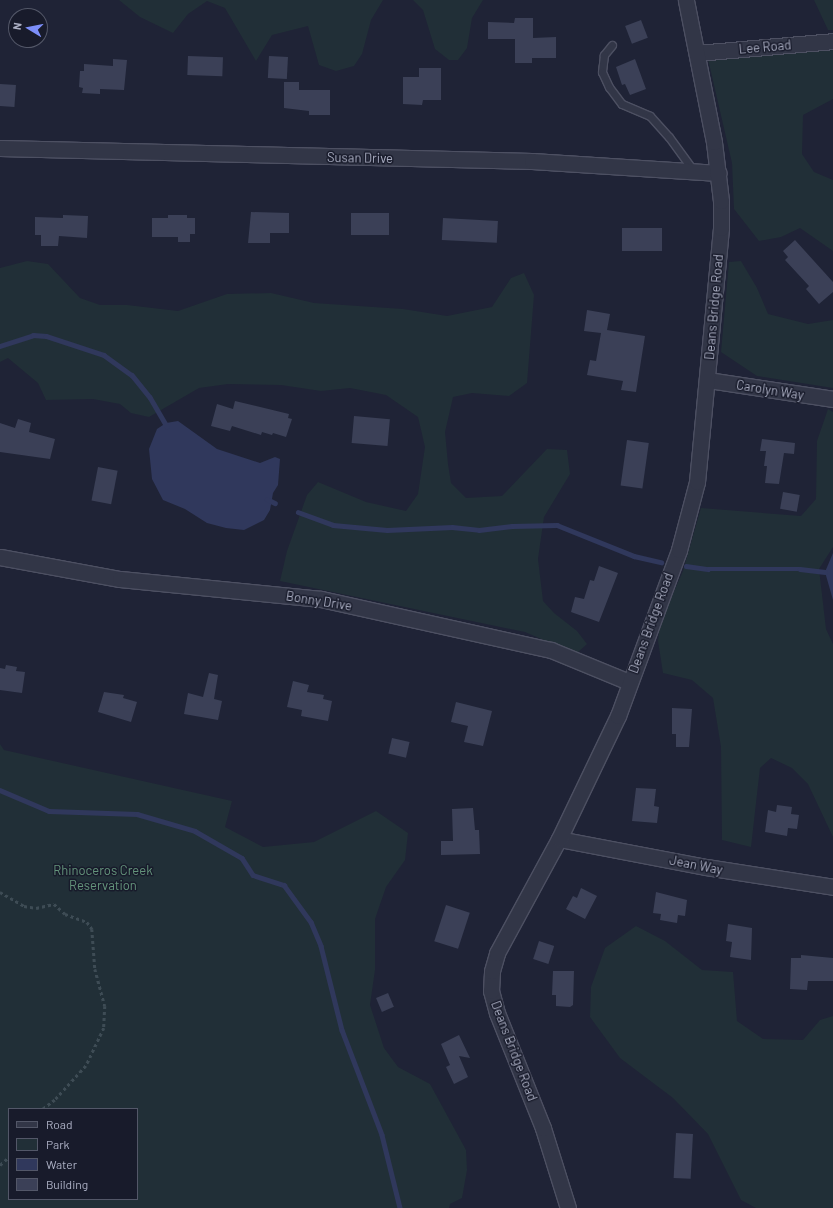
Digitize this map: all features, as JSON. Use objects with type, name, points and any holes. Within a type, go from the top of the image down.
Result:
[{"type":"street","name":"Deans Bridge Road","points":[[568,1208],[543,1128],[497,1013],[491,991],[492,971],[497,953],[559,839],[618,716],[690,514],[702,446],[721,228],[719,173],[686,0]]},
{"type":"street","name":"Lee Road","points":[[697,53],[833,41]]},
{"type":"street","name":"Susan Drive","points":[[0,148],[532,161],[719,173]]},
{"type":"street","name":"Carolyn Way","points":[[708,380],[833,399]]},
{"type":"street","name":"Bonny Drive","points":[[0,557],[120,579],[321,600],[551,650],[629,682]]},
{"type":"street","name":"Jean Way","points":[[559,839],[706,868],[833,888]]},
{"type":"lane","points":[[612,45],[604,54],[602,72],[609,87],[622,104],[650,116],[669,137],[694,172]]},
{"type":"path","points":[[0,892],[24,906],[36,908],[54,904],[65,914],[86,922],[92,929],[95,970],[105,1006],[104,1028],[86,1066],[55,1100],[44,1108]]},
{"type":"path","points":[[0,1165],[8,1158]]},
{"type":"green space","points":[[119,0],[383,0],[371,20],[362,54],[354,66],[336,71],[319,65],[308,26],[272,35],[256,61],[225,8],[207,1],[188,14],[173,33],[140,17]]},
{"type":"green space","points":[[413,0],[483,0],[472,18],[467,48],[458,60],[449,60],[435,49],[423,10]]},
{"type":"green space","points":[[814,0],[833,0],[833,30],[828,30]]},
{"type":"green space","points":[[833,50],[833,99],[803,115],[802,154],[814,172],[833,180],[833,251],[800,228],[781,237],[759,241],[734,209],[732,163],[708,59]]},
{"type":"green space","points":[[27,261],[48,264],[80,298],[100,305],[127,305],[178,311],[227,294],[271,293],[314,303],[403,309],[447,316],[492,307],[511,278],[524,273],[534,295],[527,383],[509,396],[472,393],[453,397],[445,432],[451,483],[466,498],[502,496],[547,449],[567,450],[570,474],[544,517],[538,559],[543,601],[554,613],[577,631],[587,644],[576,654],[525,632],[280,581],[287,551],[307,495],[318,482],[366,502],[406,511],[418,494],[425,447],[418,417],[386,395],[350,388],[321,391],[281,385],[228,384],[199,388],[149,417],[131,413],[120,404],[93,399],[46,400],[38,383],[8,358],[0,362],[0,268]]},
{"type":"green space","points":[[741,261],[757,288],[768,314],[808,324],[833,320],[833,388],[757,376],[721,352],[729,262]]},
{"type":"green space","points":[[828,409],[833,412],[833,547],[819,569],[826,629],[833,644],[833,837],[808,784],[792,768],[771,758],[760,768],[751,847],[722,840],[721,747],[713,698],[692,680],[663,673],[658,641],[660,623],[683,571],[701,508],[801,516],[816,499],[817,441]]},
{"type":"green space","name":"Rhinoceros Creek Reservation","points":[[0,744],[4,750],[232,801],[225,827],[263,847],[314,842],[376,811],[408,833],[405,860],[386,887],[375,919],[375,970],[370,1005],[384,1048],[398,1067],[430,1084],[466,1150],[467,1170],[462,1198],[450,1204],[449,1208],[0,1208]]},
{"type":"green space","points":[[636,926],[665,941],[702,970],[733,972],[737,1021],[763,1039],[803,1040],[820,1020],[833,1016],[833,1208],[756,1208],[741,1200],[708,1134],[673,1098],[620,1058],[590,1017],[591,987],[605,948]]},
{"type":"water","points":[[178,421],[217,449],[260,463],[275,457],[280,459],[278,485],[273,493],[270,510],[264,520],[244,530],[226,528],[207,523],[185,509],[163,500],[152,479],[149,449],[157,429],[166,423]]},
{"type":"water","points":[[833,553],[833,600],[825,572]]},
{"type":"building","points":[[515,18],[533,18],[533,38],[556,37],[556,58],[532,58],[532,63],[515,63],[515,39],[488,39],[488,22],[514,23]]},
{"type":"building","points":[[641,20],[648,38],[632,44],[625,26]]},
{"type":"building","points":[[188,56],[223,57],[222,76],[187,75]]},
{"type":"building","points":[[269,56],[288,57],[287,79],[268,78]]},
{"type":"building","points":[[113,59],[127,60],[124,90],[100,89],[100,94],[82,93],[83,88],[79,87],[80,71],[84,71],[84,64],[113,66]]},
{"type":"building","points":[[635,59],[646,89],[630,95],[625,84],[622,85],[616,67]]},
{"type":"building","points":[[419,68],[441,68],[441,100],[423,100],[422,105],[403,104],[403,77],[419,77]]},
{"type":"building","points":[[284,82],[299,82],[299,90],[330,90],[330,115],[309,115],[309,111],[284,108]]},
{"type":"building","points":[[0,84],[16,85],[14,107],[0,106]]},
{"type":"building","points":[[251,212],[289,213],[289,233],[270,233],[270,243],[248,243]]},
{"type":"building","points":[[351,213],[389,213],[389,235],[351,235]]},
{"type":"building","points":[[63,215],[88,216],[87,238],[59,236],[58,246],[41,246],[41,235],[35,235],[35,217],[63,218]]},
{"type":"building","points":[[168,215],[187,215],[187,218],[195,218],[195,234],[190,234],[190,242],[178,242],[178,237],[152,237],[152,218],[168,218]]},
{"type":"building","points":[[443,218],[498,221],[497,243],[442,240]]},
{"type":"building","points":[[622,228],[662,228],[662,251],[622,251]]},
{"type":"building","points":[[795,240],[833,282],[833,292],[819,304],[806,289],[809,286],[785,260],[788,257],[783,251]]},
{"type":"building","points":[[587,310],[610,314],[607,330],[645,336],[636,392],[621,390],[623,381],[587,375],[590,360],[596,361],[601,333],[584,331]]},
{"type":"building","points":[[235,401],[289,414],[288,418],[292,419],[286,437],[273,433],[272,435],[262,432],[261,435],[232,426],[230,431],[211,426],[217,404],[233,409]]},
{"type":"building","points":[[354,416],[390,419],[388,446],[352,443]]},
{"type":"building","points":[[18,419],[31,423],[29,432],[55,439],[50,459],[0,452],[0,423],[15,428]]},
{"type":"building","points":[[762,439],[795,443],[794,454],[784,453],[779,484],[765,483],[767,466],[764,466],[766,451],[760,451]]},
{"type":"building","points":[[627,440],[649,443],[642,489],[621,486]]},
{"type":"building","points":[[98,467],[118,471],[111,504],[92,500]]},
{"type":"building","points":[[783,492],[800,495],[797,512],[780,509]]},
{"type":"building","points":[[599,566],[618,573],[599,622],[571,612],[575,597],[584,599],[590,580],[594,581]]},
{"type":"building","points":[[6,665],[17,667],[16,671],[25,672],[22,693],[0,690],[0,668],[5,669]]},
{"type":"building","points":[[209,673],[218,675],[214,699],[222,701],[218,720],[184,714],[188,693],[203,697]]},
{"type":"building","points":[[293,681],[309,685],[307,692],[324,695],[323,699],[332,701],[328,721],[301,716],[302,710],[287,707]]},
{"type":"building","points":[[104,692],[124,695],[123,698],[137,702],[131,722],[98,712]]},
{"type":"building","points":[[456,702],[492,711],[483,746],[464,742],[468,726],[451,722]]},
{"type":"building","points":[[672,708],[692,709],[689,747],[676,747],[676,734],[672,734]]},
{"type":"building","points":[[392,738],[410,742],[406,758],[388,754]]},
{"type":"building","points":[[636,788],[656,789],[654,806],[659,807],[657,823],[632,821]]},
{"type":"building","points":[[777,805],[792,807],[791,814],[799,815],[797,829],[788,828],[787,836],[765,832],[768,810],[776,812]]},
{"type":"building","points":[[473,808],[475,830],[479,830],[480,854],[441,855],[441,841],[453,841],[452,809]]},
{"type":"building","points":[[581,888],[597,896],[585,919],[566,909],[573,896],[577,898]]},
{"type":"building","points":[[656,892],[687,900],[685,916],[678,915],[677,923],[660,920],[661,914],[653,913]]},
{"type":"building","points":[[446,905],[470,913],[458,949],[434,941]]},
{"type":"building","points":[[728,924],[752,928],[751,960],[730,957],[732,942],[726,941]]},
{"type":"building","points":[[539,941],[554,946],[548,964],[533,959]]},
{"type":"building","points":[[801,955],[833,958],[833,981],[808,981],[807,990],[790,989],[791,958],[801,958]]},
{"type":"building","points":[[553,971],[574,971],[573,1005],[570,1007],[556,1006],[556,995],[552,995]]},
{"type":"building","points":[[388,993],[394,1007],[382,1012],[376,998]]},
{"type":"building","points":[[459,1035],[470,1058],[459,1056],[468,1077],[454,1084],[446,1067],[450,1065],[441,1044]]},
{"type":"building","points":[[676,1133],[693,1134],[691,1179],[674,1178]]},
{"type":"waterway","points":[[0,346],[33,335],[46,336],[104,355],[132,375],[150,397],[167,427]]},
{"type":"waterway","points":[[267,499],[275,503]]},
{"type":"waterway","points":[[298,512],[333,525],[387,530],[452,527],[479,530],[512,526],[557,525],[634,556],[661,562]]},
{"type":"waterway","points":[[686,566],[708,569],[800,569],[825,572]]},
{"type":"waterway","points":[[0,790],[49,811],[137,814],[195,831],[242,858],[253,875],[284,885],[311,922],[321,946],[342,1030],[382,1135],[400,1208]]}]
